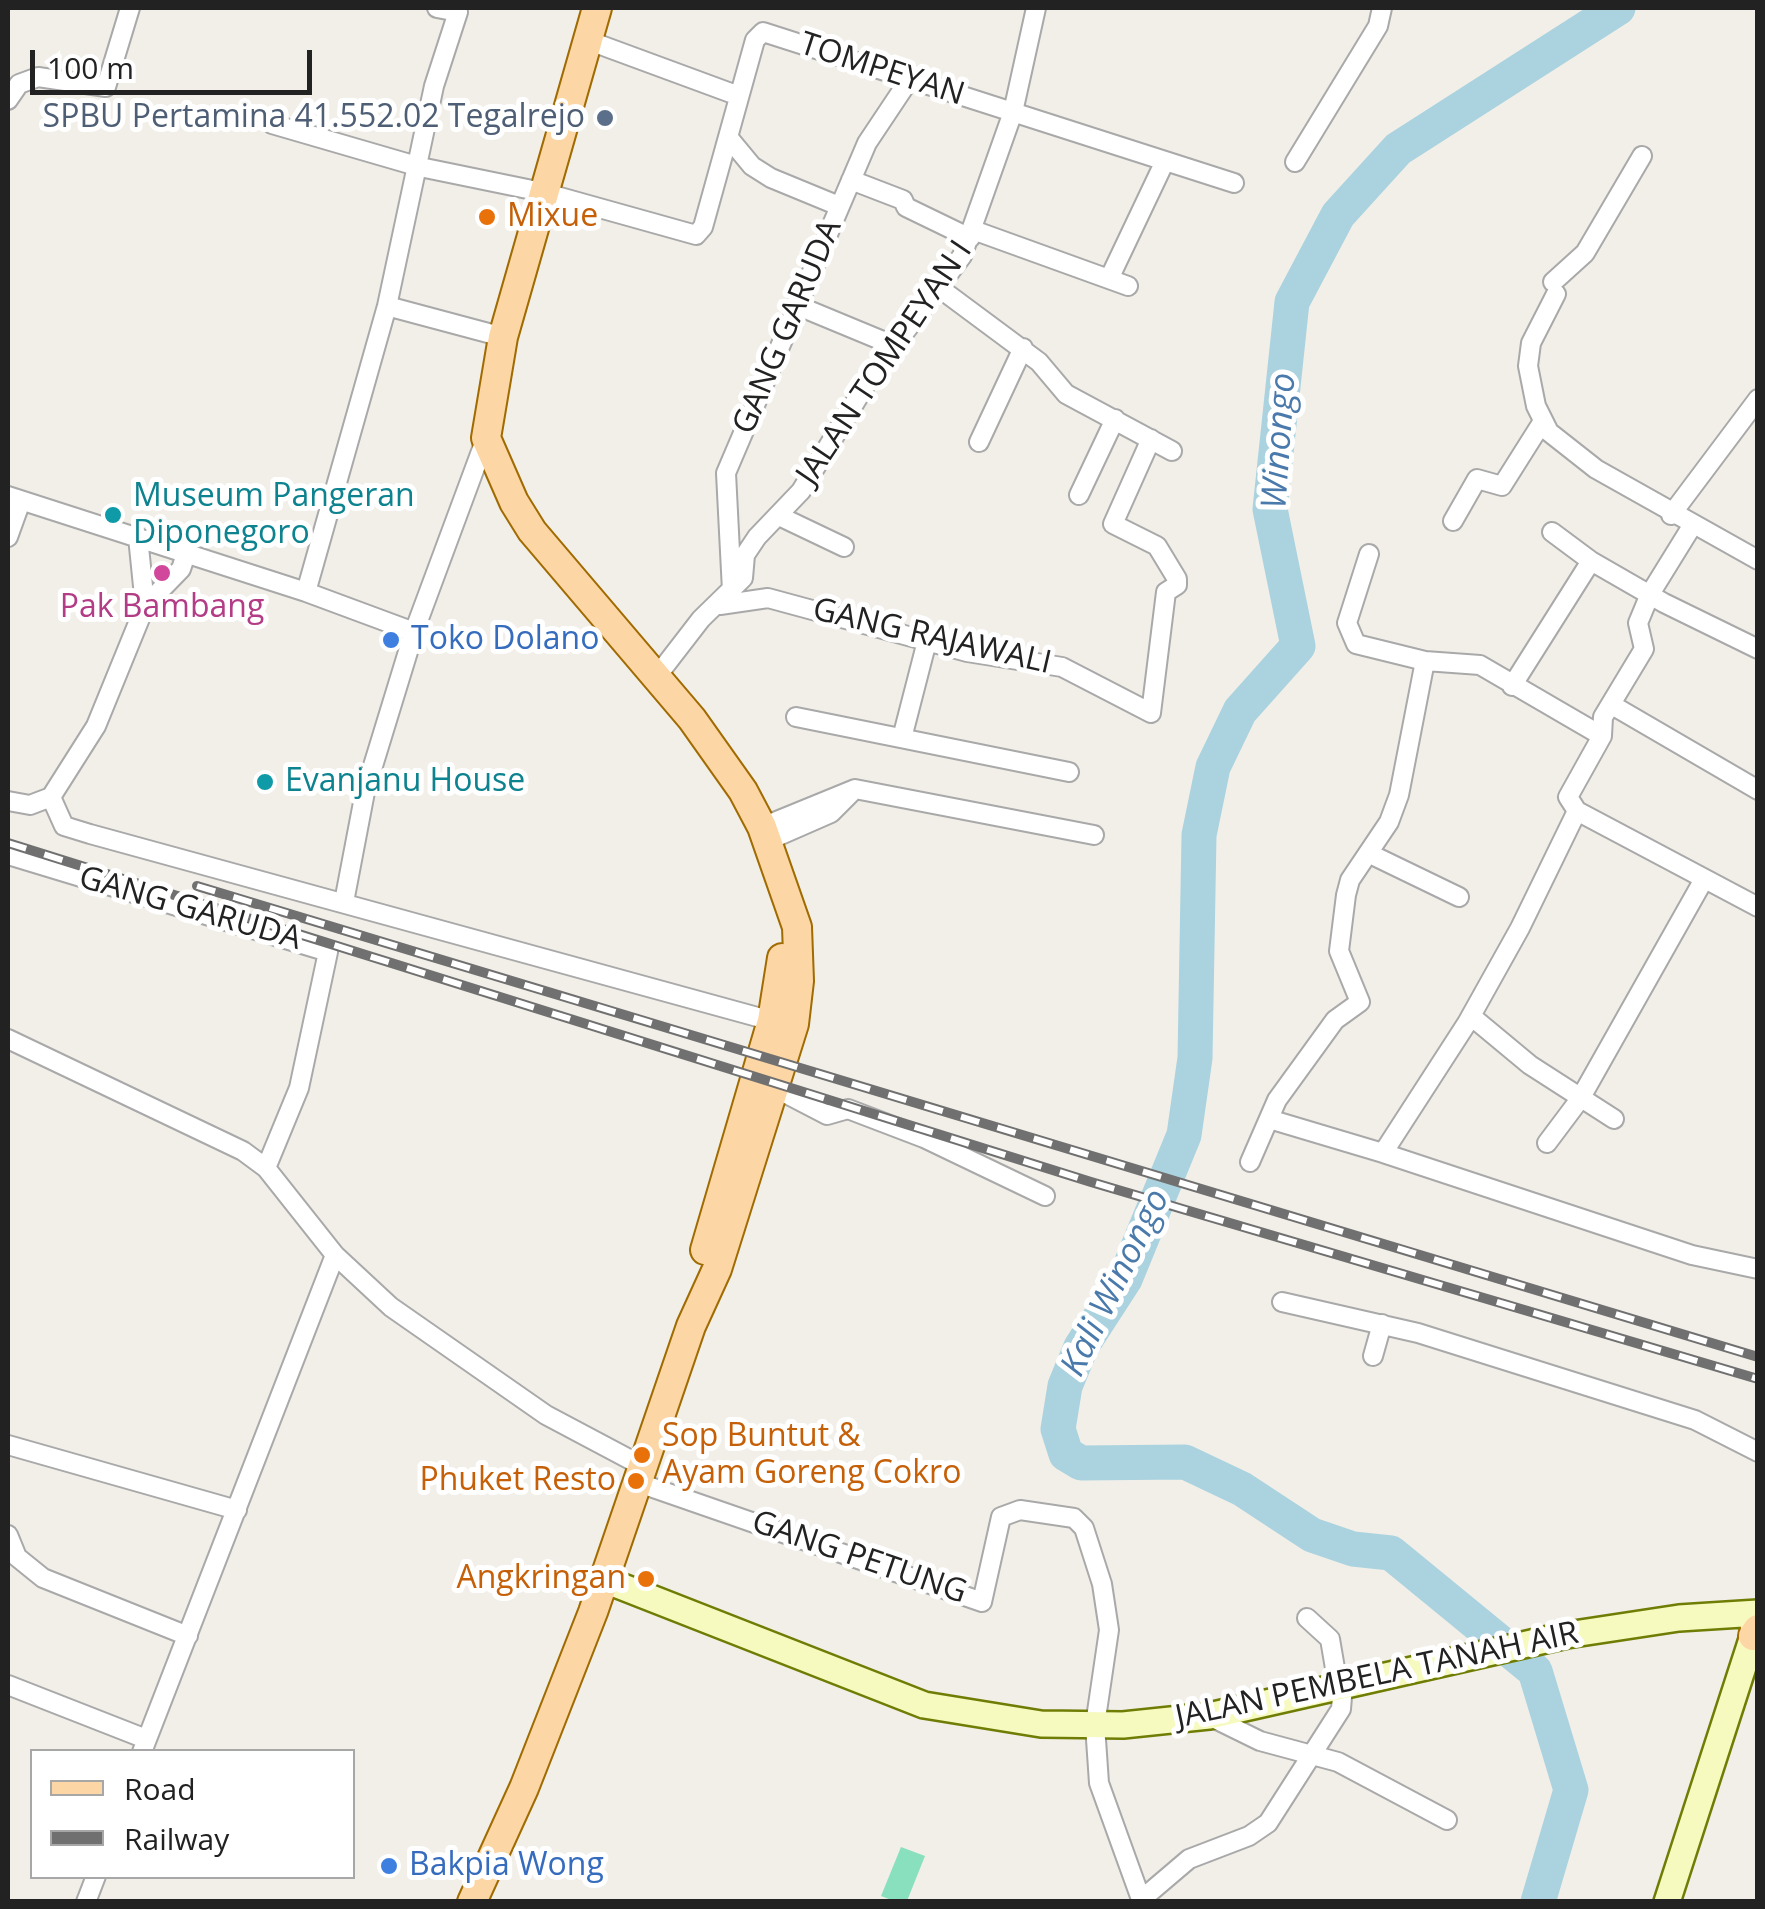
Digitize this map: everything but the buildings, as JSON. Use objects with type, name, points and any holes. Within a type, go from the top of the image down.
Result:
[{"type":"main road","points":[[472,1902],[524,1788],[606,1580],[691,1326],[717,1269],[794,1024],[800,963],[798,927],[764,834],[716,749],[532,531],[514,502],[486,438],[503,337],[596,8]]},
{"type":"main road","points":[[691,1326],[698,1275],[781,981],[786,897]]},
{"type":"main road","name":"JALAN PEMBELA TANAH AIR","points":[[606,1580],[924,1705],[982,1718],[1095,1725],[1209,1716],[1567,1636],[1679,1618],[1756,1618]]},
{"type":"main road","points":[[1667,1902],[1756,1618]]},
{"type":"street","points":[[8,100],[19,84],[38,78],[106,87],[130,8]]},
{"type":"street","points":[[306,592],[387,306],[420,166],[434,86],[458,12],[437,8]]},
{"type":"street","name":"JALAN TOMPEYAN I","points":[[657,676],[743,578],[746,554],[779,516],[972,235],[1013,112],[1036,8]]},
{"type":"street","points":[[1294,162],[1378,26],[1382,8]]},
{"type":"street","name":"TOMPEYAN","points":[[740,96],[755,40],[760,33],[769,33],[1234,182]]},
{"type":"street","points":[[272,124],[420,166],[542,192],[684,235],[698,234],[740,96],[587,40]]},
{"type":"street","name":"GANG GARUDA","points":[[732,591],[726,472],[850,180],[874,130],[909,80]]},
{"type":"street","points":[[728,137],[762,172],[839,206]]},
{"type":"street","points":[[1642,156],[1584,253],[1554,288],[1528,358],[1530,386],[1543,421],[1565,448],[1671,515],[1758,560]]},
{"type":"street","points":[[1109,280],[1165,161]]},
{"type":"street","points":[[850,180],[903,200],[906,207],[972,235],[1128,286]]},
{"type":"street","points":[[938,288],[1022,348],[1054,376],[1066,394],[1172,450]]},
{"type":"street","points":[[796,305],[895,346]]},
{"type":"street","points":[[387,306],[503,337]]},
{"type":"street","points":[[979,442],[1022,348]]},
{"type":"street","points":[[1671,515],[1758,399]]},
{"type":"street","points":[[1080,495],[1115,420]]},
{"type":"street","points":[[1453,521],[1478,479],[1502,486],[1543,421]]},
{"type":"street","points":[[344,902],[365,792],[414,632],[486,438]]},
{"type":"street","name":"GANG RAJAWALI","points":[[715,606],[768,598],[926,641],[1062,667],[1104,686],[1140,711],[1152,712],[1166,592],[1177,585],[1177,579],[1157,546],[1113,524],[1151,439]]},
{"type":"street","points":[[8,537],[14,499],[306,592],[414,632]]},
{"type":"street","points":[[779,516],[844,547]]},
{"type":"street","points":[[1692,526],[1650,594],[1638,623],[1644,650],[1601,720],[1602,736],[1568,797],[1577,811],[1758,907]]},
{"type":"street","points":[[1552,532],[1650,594],[1758,649]]},
{"type":"street","points":[[138,537],[145,606]]},
{"type":"street","points":[[8,801],[30,806],[51,798],[96,726],[145,606],[181,569],[186,554]]},
{"type":"street","points":[[1369,554],[1349,612],[1351,638],[1363,647],[1425,661],[1480,665],[1602,736]]},
{"type":"street","points":[[1512,686],[1591,560]]},
{"type":"street","points":[[902,738],[926,641]]},
{"type":"street","points":[[1250,1162],[1269,1119],[1335,1020],[1360,1002],[1341,962],[1339,932],[1348,886],[1389,822],[1399,795],[1425,661]]},
{"type":"street","points":[[1612,705],[1758,790]]},
{"type":"street","points":[[796,717],[1068,772]]},
{"type":"street","points":[[764,834],[831,813],[856,789],[1094,835]]},
{"type":"street","points":[[51,798],[64,826],[772,1021]]},
{"type":"street","points":[[1383,1153],[1471,1016],[1520,928],[1577,811]]},
{"type":"street","points":[[1368,853],[1459,897]]},
{"type":"street","name":"GANG GARUDA","points":[[8,856],[328,952],[299,1088],[266,1168]]},
{"type":"street","points":[[1547,1144],[1580,1099],[1703,881]]},
{"type":"street","points":[[1471,1016],[1580,1099],[1614,1119]]},
{"type":"street","points":[[8,1039],[188,1122],[266,1168],[335,1255],[392,1307],[462,1358],[642,1475]]},
{"type":"street","points":[[776,1088],[828,1115],[848,1109],[924,1138],[1046,1196]]},
{"type":"street","points":[[1269,1119],[1692,1254],[1758,1270]]},
{"type":"street","points":[[8,1685],[144,1745],[335,1255]]},
{"type":"street","points":[[1282,1302],[1382,1324],[1695,1420],[1758,1452]]},
{"type":"street","points":[[1373,1356],[1382,1324]]},
{"type":"street","points":[[8,1445],[237,1510]]},
{"type":"street","name":"GANG PETUNG","points":[[642,1475],[982,1602],[995,1527],[1001,1517],[1020,1510],[1072,1516],[1085,1533],[1102,1584],[1108,1630],[1095,1725]]},
{"type":"street","points":[[8,1535],[17,1557],[43,1578],[188,1636]]},
{"type":"street","points":[[1095,1725],[1099,1782],[1142,1900],[1190,1858],[1250,1836],[1268,1823],[1341,1709],[1330,1640],[1307,1618]]},
{"type":"street","points":[[1209,1716],[1260,1741],[1338,1762],[1448,1820]]},
{"type":"green space","points":[[901,1847],[925,1856],[907,1901],[894,1901],[881,1896]]},
{"type":"waterway","name":"Winongo","points":[[1538,1902],[1571,1790],[1535,1671],[1391,1553],[1353,1549],[1312,1535],[1242,1489],[1185,1462],[1081,1463],[1066,1454],[1058,1429],[1065,1386],[1081,1347],[1125,1279],[1184,1135],[1195,1058],[1199,835],[1213,767],[1240,711],[1298,646],[1270,509],[1292,302],[1338,215],[1398,149],[1618,8]]},
{"type":"railway","points":[[8,843],[1091,1182],[1758,1379]]},
{"type":"railway","points":[[197,886],[1758,1357]]},
{"type":"place","name":"SPBU Pertamina 41.552.02 Tegalrejo","points":[[605,118]]},
{"type":"place","name":"Mixue","points":[[487,217]]},
{"type":"place","name":"Museum Pangeran Diponegoro","points":[[113,515]]},
{"type":"place","name":"Pak Bambang","points":[[162,573]]},
{"type":"place","name":"Toko Dolano","points":[[391,640]]},
{"type":"place","name":"Evanjanu House","points":[[265,782]]},
{"type":"place","name":"Sop Buntut & Ayam Goreng Cokro","points":[[642,1455]]},
{"type":"place","name":"Phuket Resto","points":[[636,1481]]},
{"type":"place","name":"Angkringan","points":[[646,1579]]},
{"type":"place","name":"Bakpia Wong","points":[[389,1866]]},
{"type":"water label","name":"Kali Winongo","points":[[1116,1283]]}]
